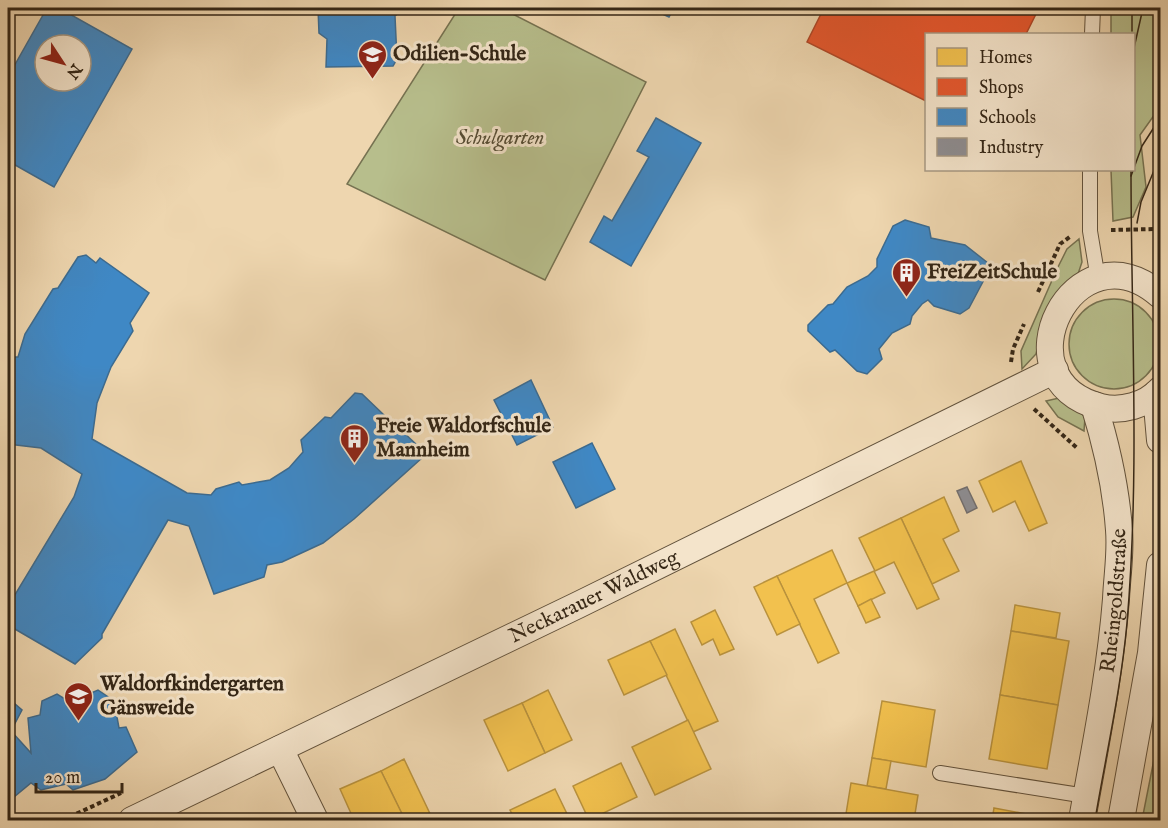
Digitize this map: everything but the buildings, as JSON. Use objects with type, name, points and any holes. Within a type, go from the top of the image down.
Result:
[{"type":"street","points":[[1158,285],[1132,279],[1098,279],[1070,295],[1056,315],[1049,338],[1054,370],[1070,392],[1094,405],[1106,408],[1126,408],[1145,402],[1158,392]]},
{"type":"street","name":"Neckarauer Waldweg","points":[[132,820],[1054,370]]},
{"type":"street","points":[[1158,392],[1161,440]]},
{"type":"street","name":"Rheingoldstraße","points":[[1084,808],[1108,677],[1119,532],[1108,452],[1094,405]]},
{"type":"street","name":"Rheingoldstraße","points":[[1121,820],[1151,652],[1161,565]]},
{"type":"street","points":[[280,749],[315,820]]},
{"type":"lane","points":[[1092,33],[1093,8]]},
{"type":"lane","points":[[1090,171],[1090,231],[1098,279]]},
{"type":"lane","name":"Rheingoldstraße","points":[[940,773],[1084,808]]},
{"type":"path","points":[[1155,229],[1161,212]]},
{"type":"green space","name":"Schulgarten","points":[[459,8],[501,8],[646,82],[545,280],[347,184]]},
{"type":"green space","points":[[1111,8],[1160,8],[1160,107],[1140,135],[1146,187],[1133,217],[1113,221],[1111,171],[1135,171],[1135,33],[1111,33]]},
{"type":"green space","points":[[1079,239],[1082,262],[1077,277],[1059,290],[1048,306],[1036,354],[1022,369],[1021,351],[1067,249]]},
{"type":"green space","points":[[1114,299],[1131,302],[1146,312],[1156,327],[1159,344],[1156,361],[1146,376],[1131,386],[1114,389],[1097,386],[1082,376],[1072,361],[1069,344],[1072,327],[1082,312],[1097,302]]},
{"type":"green space","points":[[1059,398],[1073,405],[1085,417],[1084,431],[1058,417],[1046,401]]},
{"type":"green space","points":[[1160,729],[1160,820],[1142,820]]},
{"type":"tram line","points":[[1132,8],[1132,31]]},
{"type":"tram line","points":[[1135,44],[1143,8]]},
{"type":"tram line","points":[[1135,165],[1142,146],[1160,118]]},
{"type":"tram line","points":[[1137,223],[1141,202],[1160,156]]},
{"type":"tram line","points":[[1095,820],[1121,672],[1131,566],[1134,453],[1131,171]]},
{"type":"tram line","points":[[1131,176],[1133,171]]},
{"type":"place","name":"Odilien-Schule","points":[[372,80]]},
{"type":"place","name":"FreiZeitSchule","points":[[906,298]]},
{"type":"place","name":"Freie Waldorfschule Mannheim","points":[[355,464]]},
{"type":"place","name":"Waldorfkindergarten Gänsweide","points":[[79,722]]}]
